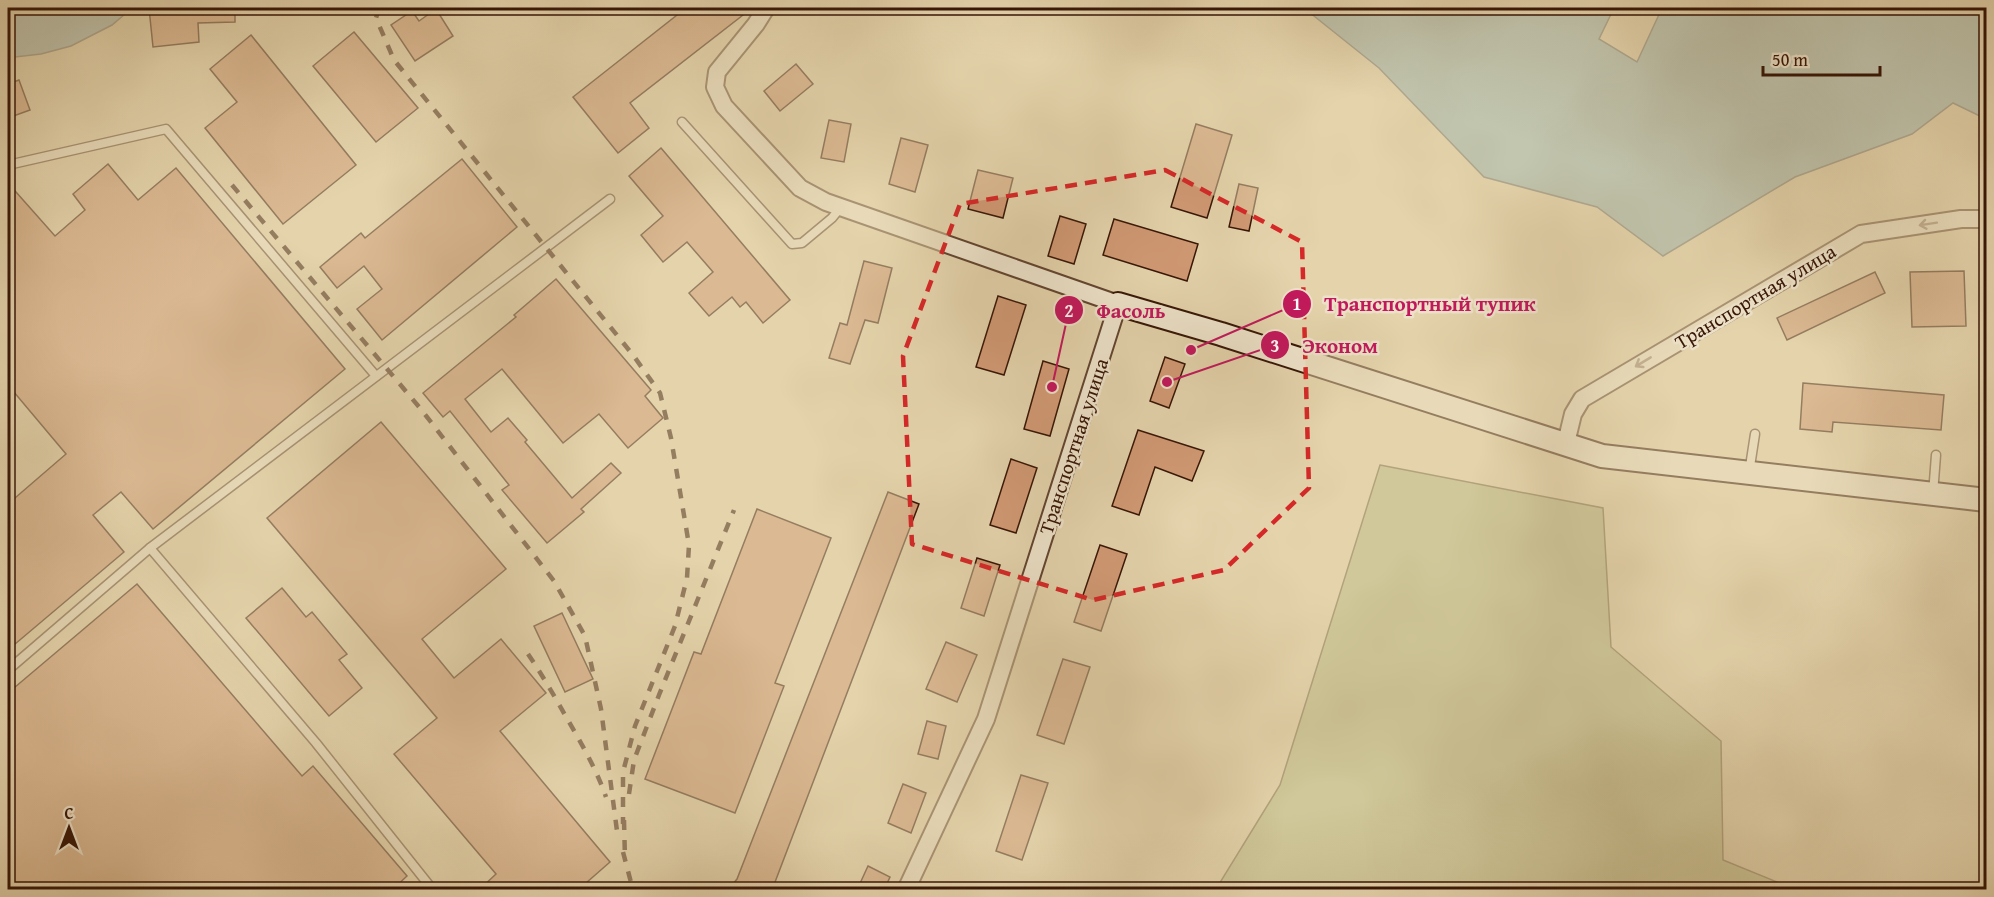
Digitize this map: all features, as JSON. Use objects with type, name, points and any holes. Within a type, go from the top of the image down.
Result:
[{"type":"street","points":[[766,8],[717,72],[715,87],[724,106],[800,188],[826,202],[1118,304],[1221,334],[1602,456],[1986,500]]},
{"type":"street","name":"Транспортная улица","points":[[1566,443],[1573,414],[1582,399],[1861,234],[1961,219],[1986,219]]},
{"type":"street","name":"Транспортная улица","points":[[906,890],[986,719],[1118,304]]},
{"type":"lane","points":[[682,122],[792,244],[802,243],[832,218],[841,207]]},
{"type":"lane","points":[[8,165],[166,129],[376,376]]},
{"type":"lane","points":[[8,670],[150,548],[610,199]]},
{"type":"lane","points":[[1749,473],[1755,434]]},
{"type":"lane","points":[[1933,494],[1936,455]]},
{"type":"lane","points":[[150,548],[316,743],[433,890]]},
{"type":"highlighted area","points":[[1165,170],[1302,242],[1309,488],[1224,570],[1093,600],[912,544],[903,356],[960,204]]},
{"type":"green space","points":[[1380,465],[1603,508],[1611,647],[1721,741],[1723,860],[1794,889],[1216,889],[1280,785]]},
{"type":"water","points":[[8,8],[132,8],[112,25],[71,46],[41,54],[15,57],[8,53]]},
{"type":"water","points":[[1304,8],[1614,8],[1599,39],[1637,62],[1662,8],[1986,8],[1986,119],[1953,103],[1912,134],[1795,177],[1663,256],[1597,207],[1484,177],[1379,68]]},
{"type":"building","points":[[149,8],[235,8],[235,22],[198,23],[199,42],[153,47]]},
{"type":"building","points":[[686,8],[752,8],[630,103],[649,128],[618,153],[573,97]]},
{"type":"building","points":[[436,9],[453,36],[415,61],[391,25],[412,11],[419,21]]},
{"type":"building","points":[[354,32],[418,108],[376,142],[313,66]]},
{"type":"building","points":[[251,35],[356,165],[283,224],[205,128],[237,102],[210,69]]},
{"type":"building","points":[[796,64],[813,84],[780,111],[764,91]]},
{"type":"building","points":[[19,80],[30,110],[8,118],[8,84]]},
{"type":"building","points":[[829,120],[851,124],[844,162],[821,158]]},
{"type":"building","points":[[1196,124],[1232,135],[1207,218],[1171,207]]},
{"type":"building","points":[[901,138],[928,145],[915,192],[889,184]]},
{"type":"building","points":[[661,148],[790,300],[763,323],[746,302],[740,307],[732,297],[709,316],[689,293],[713,272],[687,242],[663,262],[641,235],[663,216],[629,176]]},
{"type":"building","points":[[462,159],[517,227],[382,340],[357,309],[382,289],[364,266],[337,288],[320,267],[361,233],[365,238]]},
{"type":"building","points":[[108,164],[138,200],[176,168],[345,369],[153,529],[121,492],[93,515],[124,552],[8,650],[8,504],[66,454],[8,385],[8,183],[55,236],[85,210],[73,194]]},
{"type":"building","points":[[978,170],[1013,178],[1003,218],[968,209]]},
{"type":"building","points":[[1239,184],[1258,188],[1249,231],[1229,227]]},
{"type":"building","points":[[1060,216],[1086,224],[1074,264],[1048,256]]},
{"type":"building","points":[[1114,219],[1198,244],[1187,281],[1103,255]]},
{"type":"building","points":[[864,261],[892,268],[878,323],[865,320],[850,364],[829,358],[840,323],[847,325]]},
{"type":"building","points":[[1964,271],[1966,326],[1912,327],[1910,272]]},
{"type":"building","points":[[1875,272],[1885,293],[1787,340],[1777,318]]},
{"type":"building","points":[[556,279],[651,390],[645,396],[663,418],[628,448],[599,414],[563,443],[502,369],[465,399],[491,432],[508,418],[572,498],[611,463],[621,473],[581,509],[584,512],[547,543],[502,490],[509,485],[450,411],[443,417],[423,393],[516,317],[514,315]]},
{"type":"building","points":[[998,296],[1026,305],[1004,375],[976,367]]},
{"type":"building","points":[[1165,357],[1185,364],[1169,408],[1150,401]]},
{"type":"building","points":[[1043,361],[1069,369],[1050,436],[1024,429]]},
{"type":"building","points":[[1803,383],[1944,395],[1941,430],[1833,422],[1832,432],[1800,429]]},
{"type":"building","points":[[381,422],[506,569],[422,639],[454,678],[501,639],[546,693],[500,731],[610,862],[578,890],[479,890],[496,874],[394,754],[437,718],[267,518]]},
{"type":"building","points":[[1138,430],[1204,451],[1192,481],[1155,467],[1139,515],[1112,506]]},
{"type":"building","points":[[1011,459],[1037,468],[1016,533],[990,525]]},
{"type":"building","points":[[888,492],[919,504],[772,890],[728,890],[737,879]]},
{"type":"building","points":[[757,509],[831,538],[775,683],[784,686],[735,813],[645,779],[694,652],[701,654]]},
{"type":"building","points":[[1100,545],[1127,554],[1101,631],[1074,622]]},
{"type":"building","points":[[977,558],[1000,565],[984,616],[961,608]]},
{"type":"building","points":[[137,584],[302,776],[313,766],[407,876],[392,890],[8,890],[8,693]]},
{"type":"building","points":[[282,588],[306,617],[312,612],[347,654],[339,660],[362,688],[329,716],[246,618]]},
{"type":"building","points":[[562,613],[593,679],[565,692],[534,626]]},
{"type":"building","points":[[946,642],[977,655],[957,702],[926,689]]},
{"type":"building","points":[[1063,659],[1090,667],[1064,744],[1037,735]]},
{"type":"building","points":[[927,721],[946,726],[938,759],[918,754]]},
{"type":"building","points":[[1021,775],[1048,783],[1022,860],[996,851]]},
{"type":"building","points":[[903,784],[926,793],[911,833],[888,823]]},
{"type":"building","points":[[868,866],[890,877],[884,890],[857,890]]},
{"type":"railway","points":[[379,8],[376,18],[394,60],[633,355],[660,393],[671,438],[689,545],[687,578],[675,626],[635,726],[623,772],[623,824]]},
{"type":"railway","points":[[232,185],[420,408],[554,581],[585,636],[601,709],[617,831]]},
{"type":"railway","points":[[629,794],[634,760],[734,510]]},
{"type":"railway","points":[[528,654],[584,749],[606,797]]},
{"type":"railway","points":[[624,820],[625,859]]},
{"type":"railway","points":[[623,852],[633,890]]},
{"type":"place","name":"Транспортный тупик","points":[[1191,350]]},
{"type":"place","name":"Эконом","points":[[1167,382]]},
{"type":"place","name":"Фасоль","points":[[1052,387]]}]
